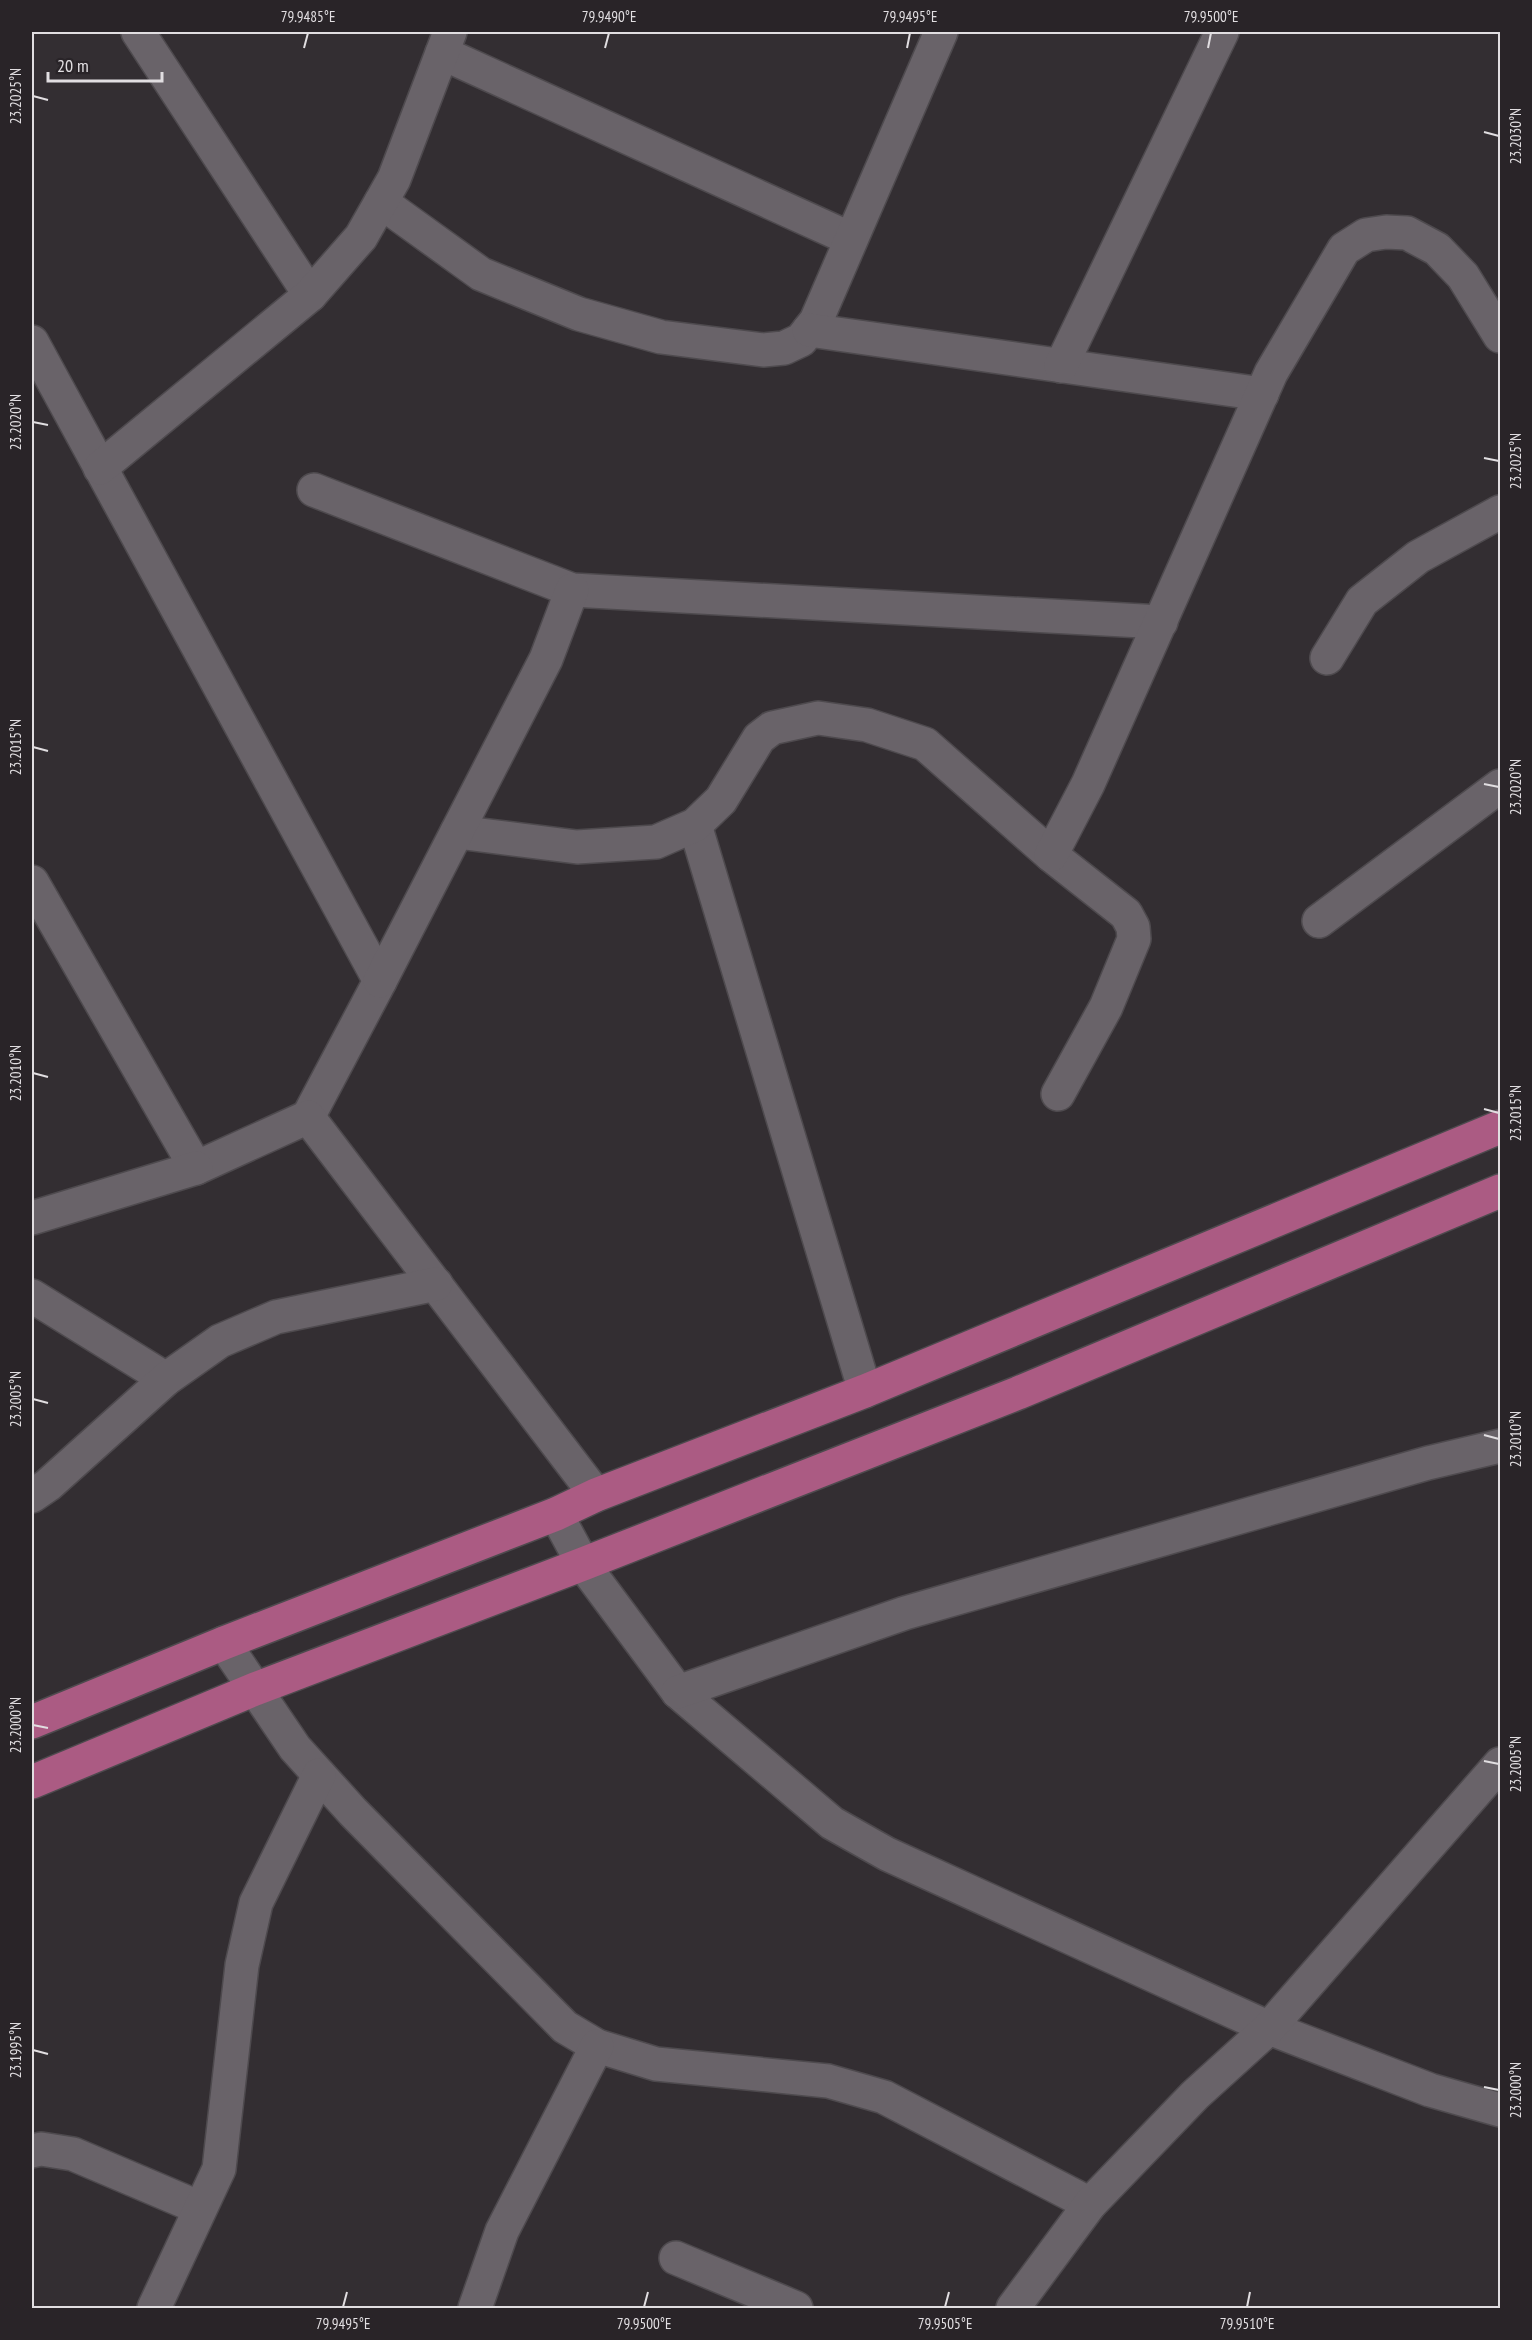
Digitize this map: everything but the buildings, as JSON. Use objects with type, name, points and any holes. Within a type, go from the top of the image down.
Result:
[{"type":"main road","points":[[32,1722],[224,1643],[556,1514],[596,1495],[865,1391],[1500,1127]]},
{"type":"main road","points":[[32,1782],[255,1689],[583,1564],[1018,1393],[1500,1191]]},
{"type":"street","points":[[138,32],[310,295]]},
{"type":"street","points":[[1061,366],[1222,32]]},
{"type":"street","points":[[381,202],[481,274],[579,314],[661,337],[763,350],[784,348],[801,340],[816,321],[934,34]]},
{"type":"street","points":[[100,468],[310,295],[361,237],[394,180],[446,42],[850,238]]},
{"type":"street","points":[[1051,855],[1088,784],[1271,373],[1344,249],[1366,235],[1386,232],[1407,233],[1437,249],[1463,276],[1500,336]]},
{"type":"street","points":[[809,330],[1262,394]]},
{"type":"street","points":[[32,342],[381,981]]},
{"type":"street","points":[[314,490],[572,590],[1161,622]]},
{"type":"street","points":[[1327,658],[1362,601],[1418,557],[1500,512]]},
{"type":"street","points":[[32,1218],[196,1168],[308,1117],[381,981],[546,659],[572,590]]},
{"type":"street","points":[[457,832],[577,847],[656,842],[695,825],[721,800],[759,738],[772,728],[818,718],[867,725],[925,744],[1051,855],[1126,915],[1133,927],[1134,939],[1106,1007],[1058,1094]]},
{"type":"street","points":[[1319,921],[1500,786]]},
{"type":"street","points":[[695,825],[865,1391]]},
{"type":"street","points":[[32,882],[196,1168]]},
{"type":"street","points":[[308,1117],[596,1495]]},
{"type":"street","points":[[32,1496],[48,1485],[166,1379],[220,1341],[276,1317],[436,1284]]},
{"type":"street","points":[[32,1296],[166,1379]]},
{"type":"street","points":[[678,1692],[905,1613],[1428,1463],[1500,1446]]},
{"type":"street","points":[[556,1514],[583,1564],[678,1692],[832,1823],[887,1854],[1269,2028],[1430,2090],[1500,2110]]},
{"type":"street","points":[[224,1643],[295,1748],[353,1812],[565,2027],[597,2046],[656,2064],[828,2081],[884,2097],[1090,2204]]},
{"type":"street","points":[[1012,2308],[1090,2204],[1195,2095],[1269,2028],[1500,1764]]},
{"type":"street","points":[[154,2308],[219,2169],[242,1965],[256,1903],[319,1774]]},
{"type":"street","points":[[476,2308],[502,2231],[597,2046]]},
{"type":"street","points":[[32,2151],[41,2149],[73,2154],[200,2208]]},
{"type":"street","points":[[676,2258],[796,2308]]}]
